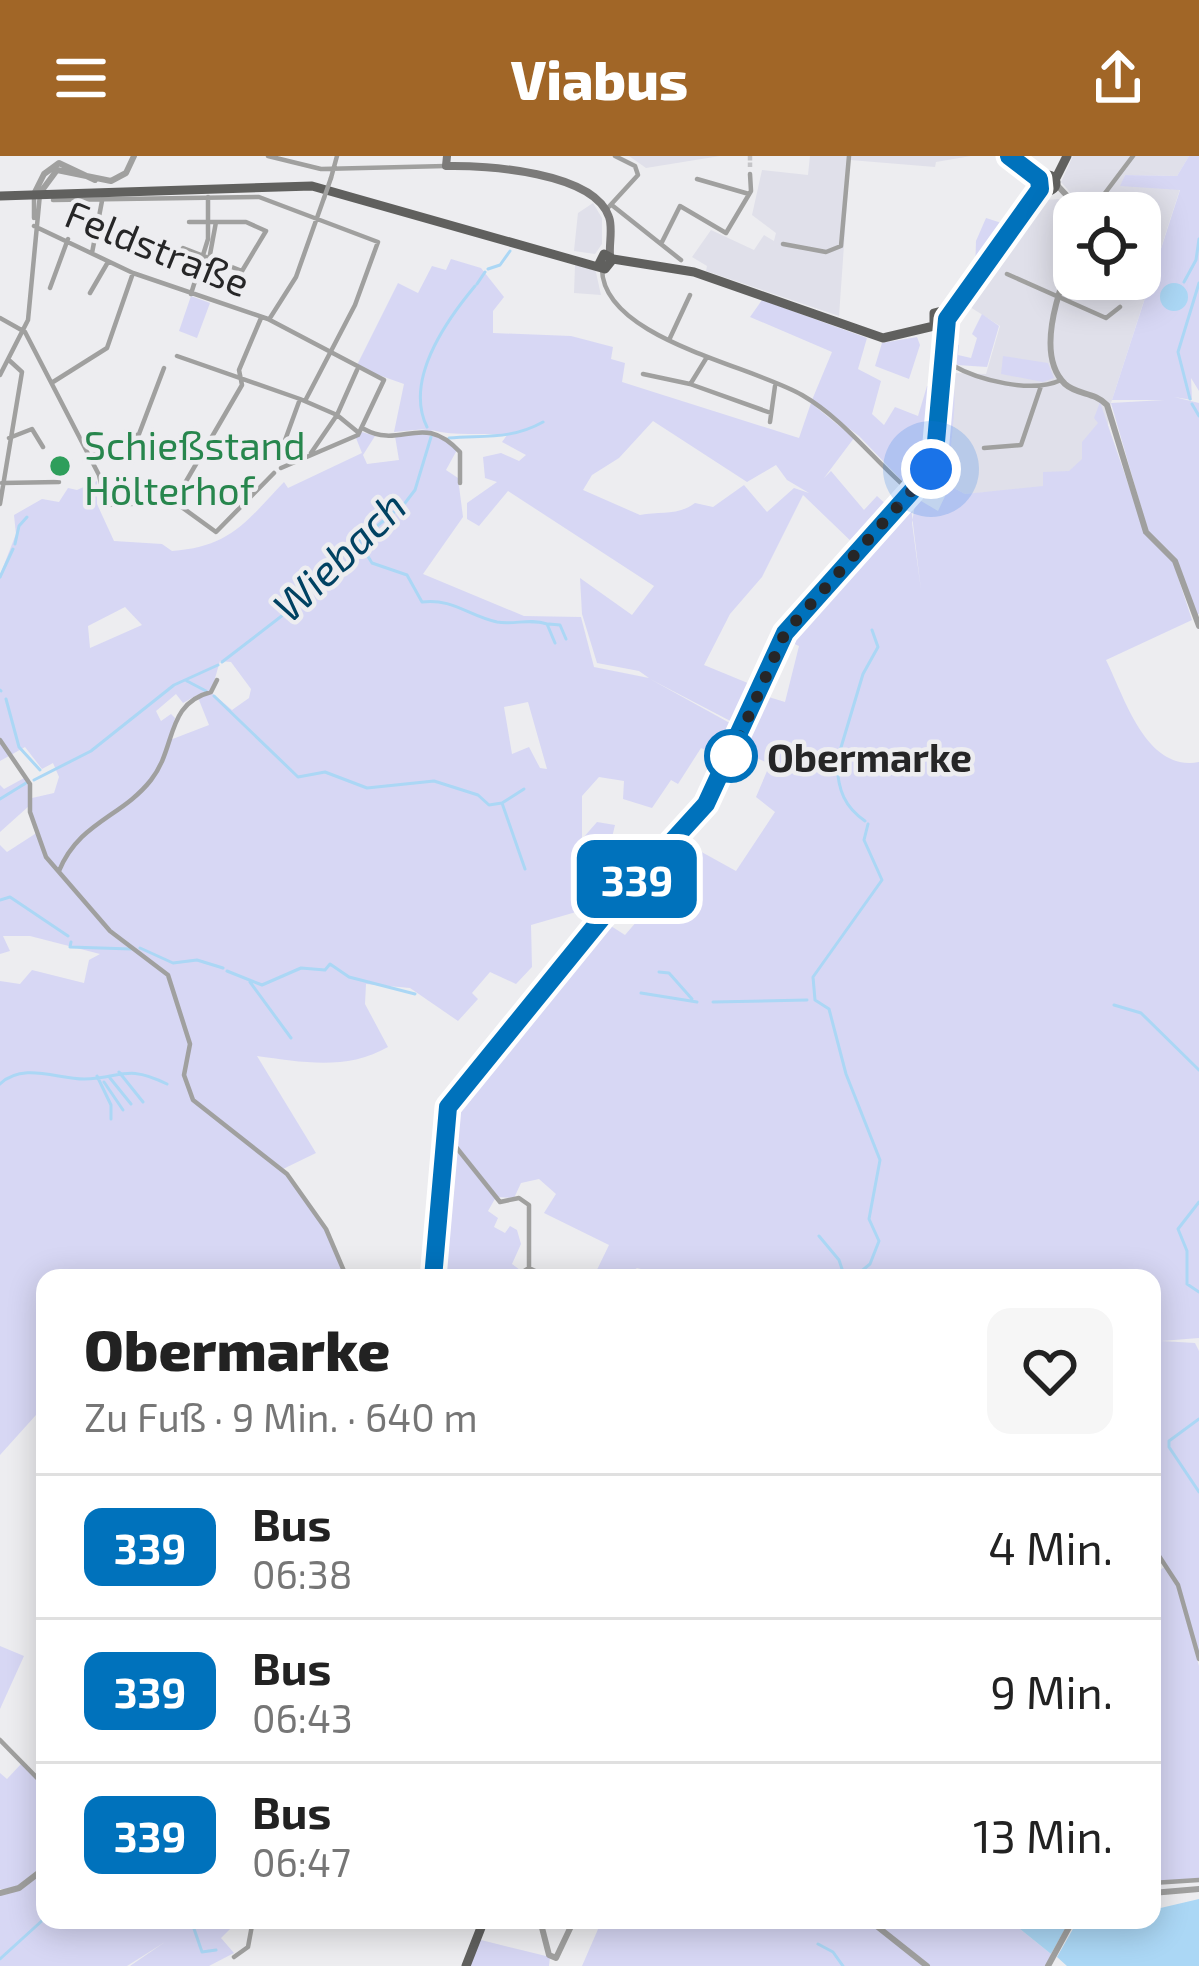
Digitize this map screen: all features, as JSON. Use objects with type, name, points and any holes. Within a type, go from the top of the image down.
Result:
[{"type":"main road","points":[[434,1269],[442,1131],[448,1107],[503,1036],[706,804],[778,644],[934,460],[941,326],[1065,159]]},
{"type":"main road","points":[[450,160],[465,166],[509,169],[590,193],[609,208],[606,262]]},
{"type":"main road","points":[[6,196],[312,186],[530,249],[700,276],[873,335],[899,338],[941,326]]},
{"type":"main road","points":[[466,1966],[480,1929]]},
{"type":"street","points":[[0,375],[25,332],[37,194],[64,168],[99,181],[123,176],[134,156]]},
{"type":"street","points":[[268,156],[334,170],[450,160]]},
{"type":"street","points":[[174,502],[229,412],[265,318],[292,286],[337,156]]},
{"type":"street","points":[[615,156],[638,172],[609,208],[681,260]]},
{"type":"street","points":[[783,244],[826,252],[841,246],[849,156]]},
{"type":"street","points":[[1009,156],[1062,192]]},
{"type":"street","points":[[1109,192],[1133,156]]},
{"type":"street","points":[[34,224],[32,210],[44,174],[59,164],[99,181]]},
{"type":"street","points":[[662,244],[680,206],[726,233],[750,194],[750,174]]},
{"type":"street","points":[[697,179],[750,194]]},
{"type":"street","points":[[45,182],[55,197],[102,201],[259,197],[380,243],[284,443],[293,462]]},
{"type":"street","points":[[6,196],[32,210]]},
{"type":"street","points":[[190,294],[205,259],[212,222],[208,197]]},
{"type":"street","points":[[92,254],[102,201]]},
{"type":"street","points":[[183,248],[244,270],[266,231],[246,222],[189,222]]},
{"type":"street","name":"Feldstraße","points":[[34,224],[133,273],[265,318],[384,382],[362,430]]},
{"type":"street","points":[[50,288],[68,238]]},
{"type":"street","points":[[90,293],[108,262]]},
{"type":"street","points":[[606,262],[605,292],[616,309],[707,357],[802,394],[852,433],[876,463],[911,492]]},
{"type":"street","points":[[51,383],[106,348],[133,273]]},
{"type":"street","points":[[1007,274],[1053,294]]},
{"type":"street","points":[[670,338],[690,295]]},
{"type":"street","points":[[1058,300],[1053,342],[1060,380]]},
{"type":"street","points":[[1067,300],[1108,319],[1120,307]]},
{"type":"street","points":[[0,318],[25,332],[89,458],[106,505],[174,502],[216,532],[274,473]]},
{"type":"street","points":[[941,326],[956,368],[1041,386],[1060,380],[1106,403],[1146,532],[1175,561],[1199,626]]},
{"type":"street","points":[[177,356],[302,400],[382,436],[430,430],[461,454],[460,483]]},
{"type":"street","points":[[690,384],[707,357]]},
{"type":"street","points":[[0,504],[22,372],[9,360]]},
{"type":"street","points":[[89,458],[146,429],[164,368]]},
{"type":"street","points":[[310,454],[337,415],[357,370]]},
{"type":"street","points":[[643,374],[690,384],[771,417],[775,383]]},
{"type":"street","points":[[984,448],[1021,445],[1041,386]]},
{"type":"street","points":[[9,437],[32,429],[43,447]]},
{"type":"street","points":[[281,468],[362,430]]},
{"type":"street","points":[[2,483],[59,482]]},
{"type":"street","points":[[59,871],[72,844],[150,782],[179,708],[194,696],[211,692],[217,680]]},
{"type":"street","points":[[0,740],[29,781],[29,809],[40,843],[59,871],[110,931],[162,967],[170,980],[190,1044],[184,1076],[193,1100],[287,1174],[326,1229],[343,1269]]},
{"type":"street","points":[[442,1131],[500,1202],[520,1198],[529,1205],[529,1268]]},
{"type":"street","points":[[1161,1558],[1170,1569],[1199,1659]]},
{"type":"street","points":[[0,1740],[36,1777]]},
{"type":"street","points":[[0,1892],[20,1888],[36,1875]]},
{"type":"street","points":[[1161,1884],[1195,1886]]},
{"type":"street","points":[[1161,1892],[1195,1886]]},
{"type":"street","points":[[234,1957],[248,1947],[251,1929]]},
{"type":"street","points":[[542,1929],[549,1954],[556,1958],[570,1929]]},
{"type":"street","points":[[881,1929],[928,1966]]},
{"type":"street","points":[[1048,1966],[1068,1929]]},
{"type":"shaded area","points":[[629,156],[720,156],[646,168]]},
{"type":"shaded area","points":[[810,156],[971,156],[936,162],[935,167],[850,160],[839,316],[706,271],[707,266],[692,257],[711,230],[754,250],[764,235],[774,241],[776,233],[752,215],[762,170],[808,175]]},
{"type":"shaded area","points":[[1073,156],[1189,156],[1177,176],[1125,175],[1121,185],[1180,189],[1161,248],[1161,192],[1070,192],[1061,182]]},
{"type":"shaded area","points":[[1189,156],[1199,156],[1199,391],[1191,378],[1192,400],[1174,397],[1199,403],[1199,614],[1193,616],[1176,558],[1148,531],[1111,403],[1164,400],[1112,400],[1144,300],[1161,300],[1161,249],[1180,190],[1120,186],[1125,175],[1177,176]]},
{"type":"shaded area","points":[[1047,200],[1053,200],[1053,300],[1144,300],[1111,403],[1100,483],[965,494],[950,486],[946,457],[954,373],[986,374],[1000,326],[967,305],[1022,226],[1027,227]]},
{"type":"shaded area","points":[[593,203],[602,218],[602,244],[595,254],[574,251],[578,213]]},
{"type":"shaded area","points":[[986,218],[1011,226],[975,274],[976,241]]},
{"type":"shaded area","points":[[451,259],[481,268],[504,297],[493,311],[493,333],[571,336],[613,347],[611,359],[625,363],[622,382],[799,438],[811,403],[854,438],[824,478],[831,471],[864,510],[877,496],[891,509],[857,547],[803,495],[762,577],[730,614],[704,665],[755,686],[738,725],[650,679],[737,727],[724,758],[701,748],[678,784],[671,780],[652,808],[623,799],[624,781],[599,777],[582,796],[582,880],[587,875],[583,838],[597,822],[615,825],[610,846],[593,865],[601,872],[583,910],[531,925],[532,967],[516,984],[490,972],[472,993],[478,999],[458,1021],[410,988],[366,984],[365,1004],[388,1047],[340,1062],[257,1056],[316,1153],[283,1169],[325,1228],[342,1269],[36,1269],[36,1415],[0,1455],[0,981],[20,984],[32,970],[84,983],[89,960],[100,954],[30,936],[3,936],[10,951],[0,954],[0,845],[7,852],[38,832],[29,806],[0,832],[0,785],[4,789],[26,777],[32,798],[54,793],[59,777],[53,763],[42,769],[25,747],[0,761],[0,575],[16,534],[14,515],[42,499],[59,502],[68,488],[77,490],[97,481],[97,504],[114,541],[162,544],[172,551],[192,549],[235,530],[284,482],[288,488],[362,453],[356,438],[362,432],[375,436],[363,455],[367,464],[399,460],[395,436],[426,429],[394,432],[404,384],[356,367],[398,283],[418,293],[432,266],[446,270]],"holes":[[[653,421],[747,482],[776,465],[787,480],[809,493],[794,488],[767,512],[744,485],[713,507],[695,503],[640,515],[583,490],[592,475],[619,458]],[[431,430],[507,435],[502,442],[526,455],[519,461],[501,453],[483,457],[485,478],[497,482],[467,503],[467,519],[479,526],[508,491],[654,586],[632,615],[580,578],[582,614],[597,663],[639,671],[649,678],[594,667],[581,617],[524,616],[423,574],[463,517],[458,478],[446,470],[457,450]],[[125,607],[142,625],[90,648],[88,626]],[[220,661],[231,662],[251,689],[249,698],[232,710],[211,692]],[[176,694],[183,703],[197,695],[209,725],[170,740],[175,718],[171,714],[161,721],[156,711]],[[528,702],[547,769],[540,768],[529,747],[512,754],[504,707]]]},
{"type":"shaded area","points":[[575,265],[595,268],[601,295],[574,293]]},
{"type":"shaded area","points":[[1169,284],[1179,284],[1187,292],[1187,302],[1179,310],[1169,310],[1161,302],[1161,292]]},
{"type":"shaded area","points":[[191,296],[210,303],[197,338],[179,331]]},
{"type":"shaded area","points":[[762,300],[867,338],[858,369],[881,381],[872,414],[884,425],[895,407],[918,416],[927,386],[935,387],[927,463],[909,488],[859,436],[812,400],[832,352],[750,317]]},
{"type":"shaded area","points":[[982,314],[999,326],[987,367],[957,365],[950,342],[959,345],[958,355],[971,358],[977,338],[972,334]]},
{"type":"shaded area","points":[[917,337],[920,345],[909,379],[875,366],[882,343]]},
{"type":"shaded area","points":[[1003,356],[1048,363],[1054,378],[1043,382],[1001,374]]},
{"type":"shaded area","points":[[945,359],[954,387],[950,486],[965,494],[1043,486],[1043,472],[1069,471],[1082,459],[1082,442],[1098,423],[1094,418],[1100,402],[1145,533],[1172,559],[1192,620],[1106,660],[1151,744],[1181,762],[1199,762],[1199,1338],[1161,1341],[1161,1269],[597,1269],[609,1245],[544,1213],[556,1194],[539,1179],[521,1183],[514,1198],[496,1197],[488,1211],[498,1218],[494,1227],[505,1233],[510,1226],[517,1230],[521,1244],[512,1264],[519,1269],[437,1269],[449,1112],[603,921],[625,935],[644,913],[660,916],[665,891],[647,873],[678,839],[736,871],[775,812],[756,797],[770,764],[736,749],[759,694],[785,702],[799,646],[784,639],[910,499],[913,520],[916,498],[938,511],[947,492],[928,479],[937,458]]},
{"type":"shaded area","points":[[1161,1341],[1195,1343],[1199,1351],[1199,1653],[1179,1594],[1199,1666],[1199,1880],[1161,1882],[1161,1569],[1166,1566],[1161,1558]]},
{"type":"shaded area","points":[[0,1646],[24,1656],[0,1709]]},
{"type":"shaded area","points":[[21,1764],[36,1779],[36,1871],[14,1889],[0,1889],[0,1773],[7,1779]]},
{"type":"shaded area","points":[[36,1877],[36,1929],[230,1929],[221,1938],[234,1953],[209,1966],[130,1966],[165,1942],[127,1966],[0,1966],[0,1894],[21,1889]]},
{"type":"shaded area","points":[[1199,1899],[1199,1966],[1067,1966],[1057,1957],[1073,1929],[1161,1929],[1161,1908]]},
{"type":"shaded area","points":[[598,1929],[1020,1929],[1051,1954],[1047,1966],[582,1966]]},
{"type":"shaded area","points":[[1020,1929],[1065,1929],[1051,1954]]},
{"type":"shaded area","points":[[477,1939],[550,1957],[549,1966],[466,1966]]},
{"type":"waterway","points":[[1184,282],[1196,260],[1199,239]]},
{"type":"waterway","name":"Wiebach","points":[[488,269],[500,265],[510,251]]},
{"type":"waterway","name":"Wiebach","points":[[477,284],[485,272]]},
{"type":"waterway","points":[[1190,399],[1178,352],[1199,283]]},
{"type":"waterway","name":"Wiebach","points":[[427,427],[421,409],[424,371],[441,334],[475,286]]},
{"type":"waterway","points":[[1192,404],[1199,416]]},
{"type":"waterway","points":[[449,438],[508,434],[543,422]]},
{"type":"waterway","name":"Wiebach","points":[[222,662],[292,608],[348,550],[405,503],[415,490],[431,437]]},
{"type":"waterway","points":[[15,544],[19,526],[27,517]]},
{"type":"waterway","points":[[359,542],[372,563],[407,575],[422,602],[452,605],[497,622],[547,624],[555,643]]},
{"type":"waterway","points":[[0,577],[13,549]]},
{"type":"waterway","points":[[549,624],[560,625],[566,639]]},
{"type":"waterway","points":[[839,754],[863,674],[878,647],[872,630]]},
{"type":"waterway","name":"Wiebach","points":[[34,780],[91,751],[174,685],[218,665]]},
{"type":"waterway","points":[[187,681],[206,691]]},
{"type":"waterway","points":[[214,696],[298,777],[325,772],[367,788],[434,781],[478,795],[489,805],[502,803],[525,869]]},
{"type":"waterway","points":[[6,699],[19,747],[40,770]]},
{"type":"waterway","points":[[837,764],[844,797],[865,821]]},
{"type":"waterway","name":"Wiebach","points":[[0,799],[26,783]]},
{"type":"waterway","points":[[502,803],[524,789]]},
{"type":"waterway","points":[[864,1269],[879,1241],[869,1219],[880,1160],[846,1074],[829,1009],[815,1000],[813,977],[882,880],[864,840],[868,824]]},
{"type":"waterway","points":[[0,900],[10,897],[68,936]]},
{"type":"waterway","points":[[71,942],[70,947],[131,949]]},
{"type":"waterway","points":[[140,948],[173,963],[197,960],[223,968]]},
{"type":"waterway","points":[[227,971],[262,985],[301,968],[325,970],[330,964],[349,977],[415,994]]},
{"type":"waterway","points":[[659,972],[669,973],[692,999]]},
{"type":"waterway","points":[[250,982],[291,1038]]},
{"type":"waterway","points":[[641,993],[697,1002]]},
{"type":"waterway","points":[[713,1002],[807,1000]]},
{"type":"waterway","points":[[1114,1005],[1141,1013],[1199,1070]]},
{"type":"waterway","points":[[119,1072],[143,1102]]},
{"type":"waterway","points":[[0,1084],[30,1073],[84,1079],[132,1073],[167,1084]]},
{"type":"waterway","points":[[97,1076],[111,1105],[111,1119]]},
{"type":"waterway","points":[[110,1078],[131,1104]]},
{"type":"waterway","points":[[104,1082],[123,1110]]},
{"type":"waterway","points":[[1199,1202],[1178,1229],[1187,1251],[1187,1284],[1199,1292]]},
{"type":"waterway","points":[[819,1236],[842,1269]]},
{"type":"waterway","points":[[1199,1419],[1169,1441],[1199,1492]]},
{"type":"waterway","points":[[0,1959],[36,1926]]},
{"type":"waterway","points":[[194,1929],[202,1952],[216,1950]]},
{"type":"waterway","points":[[818,1944],[833,1952],[843,1966]]},
{"type":"tunnel","points":[[750,156],[750,167]]},
{"type":"bus line","name":"339","points":[[434,1269],[442,1131],[448,1107],[601,919],[706,804],[722,779],[785,633],[929,471],[935,453],[947,319],[1040,189],[1039,179],[1009,156]]},
{"type":"place","name":"Schießstand Hölterhof","points":[[60,466]]},
{"type":"place","name":"Obermarke","points":[[731,756]]},
{"type":"route","points":[[731,756],[785,633],[931,469]]}]
